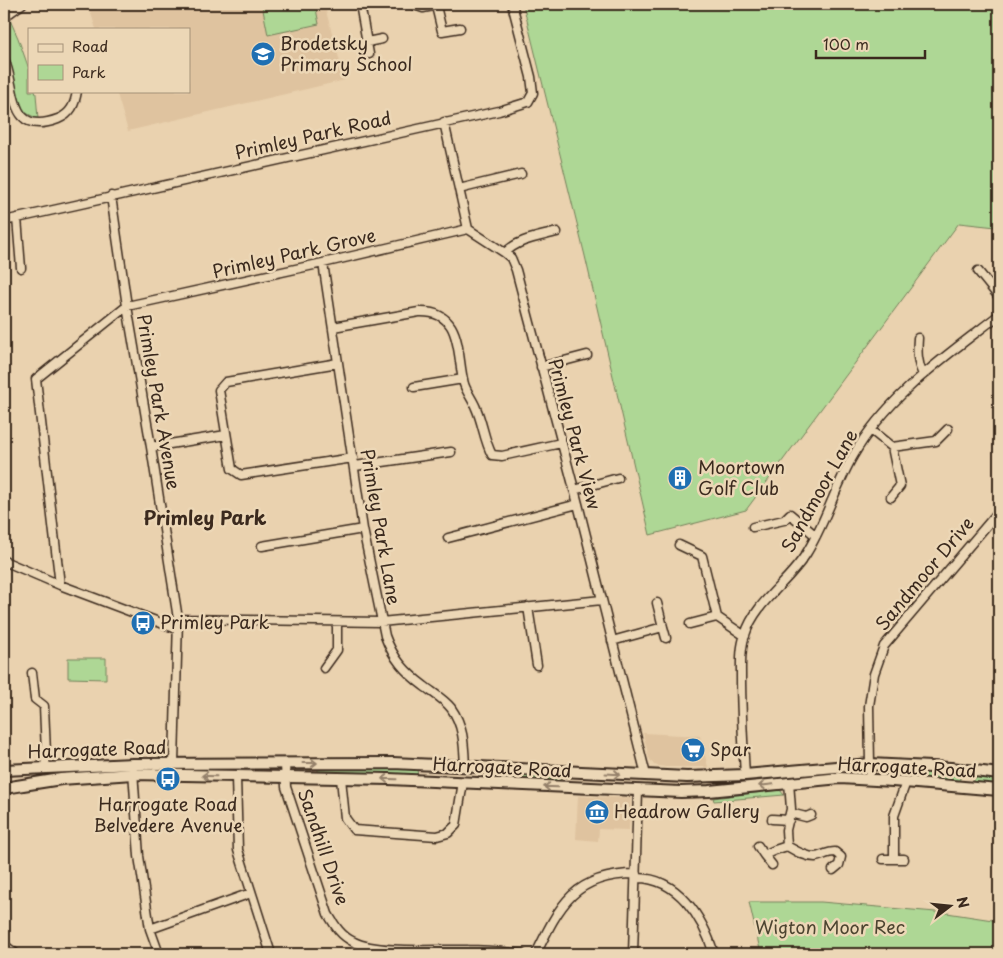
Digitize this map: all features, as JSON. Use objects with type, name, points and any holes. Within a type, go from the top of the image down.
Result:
[{"type":"highway","name":"Harrogate Road","points":[[4,788],[174,763],[423,765],[687,777],[745,775],[870,764],[951,768],[999,774]]},
{"type":"highway","points":[[423,765],[423,774],[426,776],[456,777],[463,782]]},
{"type":"highway","name":"Harrogate Road","points":[[5,767],[20,769],[133,769],[236,777],[463,782],[638,791],[703,792],[840,778],[999,790]]},
{"type":"highway","points":[[465,767],[471,772],[503,774],[506,777],[505,785]]},
{"type":"highway","points":[[20,769],[27,773],[42,773],[46,776],[46,782]]},
{"type":"highway","points":[[570,772],[570,778],[576,781],[601,783],[609,790]]},
{"type":"highway","points":[[646,776],[658,782],[694,783],[700,785],[703,792]]},
{"type":"street","points":[[4,17],[22,4]]},
{"type":"street","points":[[360,4],[370,54]]},
{"type":"street","points":[[411,4],[423,8],[439,5],[442,31],[460,28]]},
{"type":"street","name":"Primley Park Road","points":[[4,221],[499,111],[528,102],[533,93],[531,78],[512,4]]},
{"type":"street","points":[[367,42],[382,39]]},
{"type":"street","points":[[4,59],[15,104],[19,112],[30,120],[37,122],[47,121],[64,116],[72,109],[76,101],[77,92]]},
{"type":"street","points":[[444,122],[468,229]]},
{"type":"street","points":[[459,189],[521,174]]},
{"type":"street","name":"Primley Park Avenue","points":[[111,196],[178,619],[174,763]]},
{"type":"street","points":[[17,218],[21,268]]},
{"type":"street","name":"Primley Park View","points":[[468,229],[511,258],[516,270],[578,504],[646,776]]},
{"type":"street","name":"Primley Park Grove","points":[[127,306],[468,229]]},
{"type":"street","points":[[505,253],[520,242],[557,232]]},
{"type":"street","name":"Primley Park Lane","points":[[323,263],[363,529],[381,622],[391,652],[402,668],[451,708],[464,739],[465,767]]},
{"type":"street","points":[[978,271],[999,297]]},
{"type":"street","points":[[60,585],[36,379],[127,306]]},
{"type":"street","points":[[333,327],[420,312],[438,314],[453,329],[457,338],[463,378],[478,414],[486,444],[492,455],[502,456],[561,443]]},
{"type":"street","name":"Sandmoor Lane","points":[[745,775],[741,700],[741,654],[744,636],[752,618],[806,555],[816,536],[838,482],[854,453],[871,430],[899,398],[923,375],[999,315]]},
{"type":"street","points":[[918,338],[918,365],[923,375]]},
{"type":"street","points":[[541,367],[587,355]]},
{"type":"street","points":[[338,362],[226,382],[219,390],[232,469],[241,475],[451,452]]},
{"type":"street","points":[[414,387],[463,378]]},
{"type":"street","points":[[892,447],[936,441],[948,429]]},
{"type":"street","points":[[871,430],[892,447],[900,486],[891,497]]},
{"type":"street","points":[[151,447],[226,435]]},
{"type":"street","points":[[574,490],[618,478]]},
{"type":"street","points":[[448,538],[578,504]]},
{"type":"street","name":"Sandmoor Drive","points":[[869,779],[869,706],[874,674],[884,646],[999,511]]},
{"type":"street","points":[[753,527],[784,520],[790,514],[816,536]]},
{"type":"street","points":[[262,546],[363,529]]},
{"type":"street","points":[[679,545],[702,556],[717,617],[744,636]]},
{"type":"street","points":[[4,561],[60,585],[177,629]]},
{"type":"street","points":[[178,619],[381,622],[602,600]]},
{"type":"street","points":[[657,603],[666,638]]},
{"type":"street","points":[[528,607],[537,665]]},
{"type":"street","points":[[690,624],[717,617]]},
{"type":"street","points":[[324,668],[337,650],[337,622]]},
{"type":"street","points":[[612,641],[663,627]]},
{"type":"street","points":[[32,673],[35,699],[44,706],[46,753],[44,768]]},
{"type":"street","name":"Sandhill Drive","points":[[285,763],[284,778],[286,787],[319,888],[328,914],[336,928],[345,937],[355,943],[387,952],[471,950],[522,954]]},
{"type":"street","points":[[133,769],[139,856],[150,929],[159,954]]},
{"type":"street","points":[[236,777],[238,850],[271,954]]},
{"type":"street","points":[[341,778],[345,818],[354,830],[437,836],[448,833],[456,825],[463,782]]},
{"type":"street","points":[[789,782],[789,816],[786,830],[791,850]]},
{"type":"street","points":[[894,859],[894,816],[906,782]]},
{"type":"street","points":[[633,954],[638,791]]},
{"type":"street","points":[[772,819],[811,815]]},
{"type":"street","points":[[758,846],[772,865]]},
{"type":"street","points":[[764,855],[775,850],[791,850],[806,857],[816,857],[828,852],[835,852],[841,857],[839,865],[833,870]]},
{"type":"street","points":[[883,858],[904,860]]},
{"type":"street","points":[[536,954],[557,914],[574,892],[594,880],[607,875],[636,876],[657,881],[684,899],[704,927],[714,954]]},
{"type":"street","points":[[150,929],[252,893]]},
{"type":"street","points":[[4,945],[16,954]]},
{"type":"shaded area","name":"Brodetsky Primary School","points":[[88,4],[324,4],[345,80],[128,131],[116,92],[190,92],[190,28],[96,28]]},
{"type":"shaded area","points":[[643,733],[700,736],[708,767],[665,767],[654,765],[649,758]]},
{"type":"shaded area","points":[[578,796],[631,798],[629,830],[599,829],[598,841],[576,839]]},
{"type":"green space","points":[[315,4],[319,24],[268,35],[262,5]]},
{"type":"green space","name":"Moortown Golf Club","points":[[523,4],[999,4],[999,230],[996,227],[959,223],[746,510],[650,535],[585,256]]},
{"type":"green space","points":[[10,20],[28,66],[28,92],[35,92],[38,119],[26,113],[20,107],[12,68],[4,49],[4,23]]},
{"type":"green space","points":[[68,658],[106,658],[106,679],[68,678]]},
{"type":"green space","points":[[318,767],[417,769],[418,776],[318,774]]},
{"type":"green space","points":[[833,770],[846,771],[847,775],[719,786],[719,780]]},
{"type":"green space","points":[[881,770],[961,773],[959,783],[901,777],[896,773],[881,773]]},
{"type":"green space","points":[[511,773],[560,775],[560,783],[511,781]]},
{"type":"green space","points":[[974,774],[999,779],[999,787],[974,784]]},
{"type":"green space","points":[[780,790],[784,795],[714,801],[713,798]]},
{"type":"green space","name":"Wigton Moor Rec","points":[[749,902],[821,902],[947,913],[999,921],[999,954],[761,954]]},
{"type":"place","name":"Brodetsky Primary School","points":[[263,54]]},
{"type":"place","name":"Moortown Golf Club","points":[[680,478]]},
{"type":"place","name":"Primley Park","points":[[143,623]]},
{"type":"place","name":"Spar","points":[[693,750]]},
{"type":"place","name":"Harrogate Road Belvedere Avenue","points":[[168,779]]},
{"type":"place","name":"Headrow Gallery","points":[[597,812]]},
{"type":"district","name":"Primley Park","points":[[205,518]]}]
